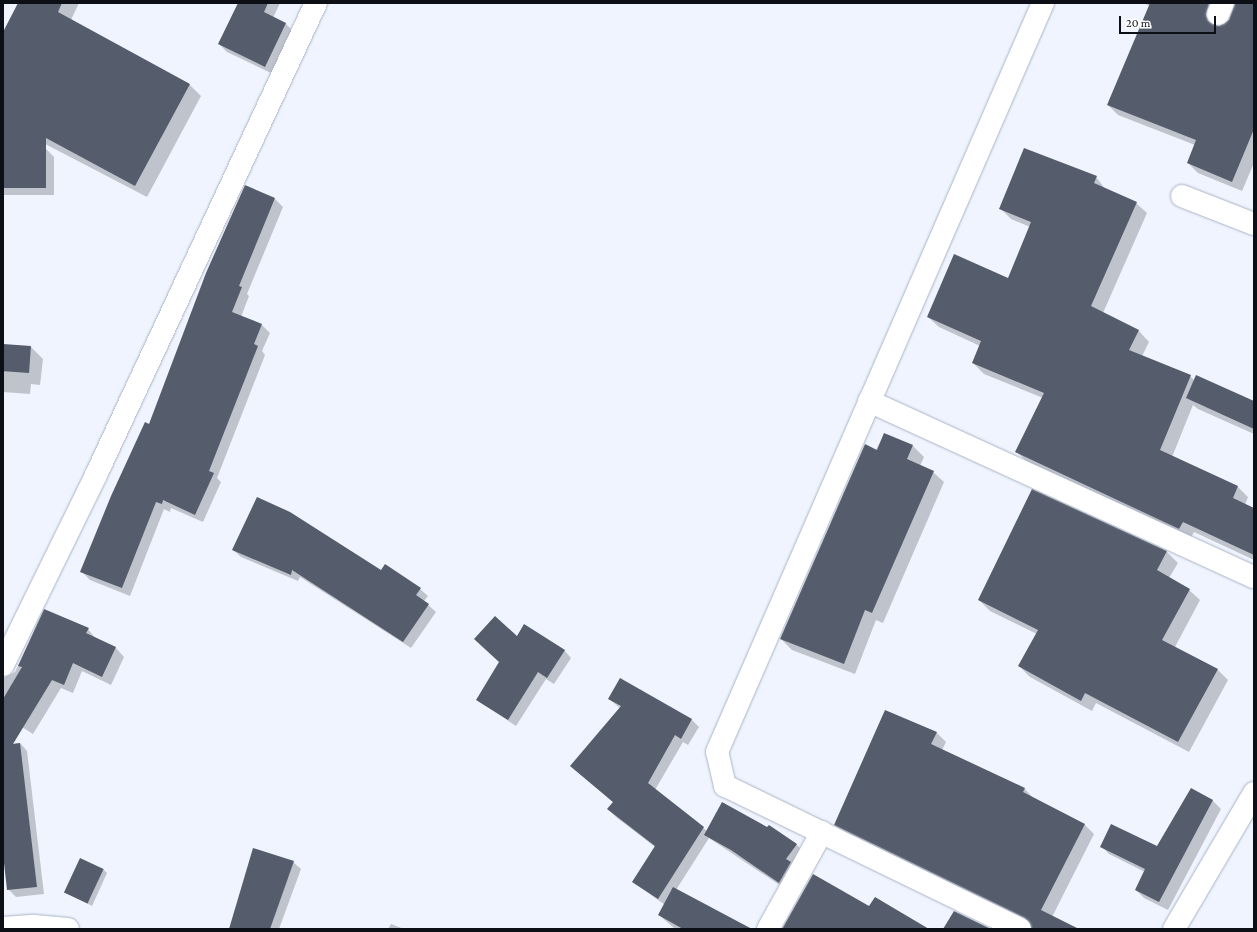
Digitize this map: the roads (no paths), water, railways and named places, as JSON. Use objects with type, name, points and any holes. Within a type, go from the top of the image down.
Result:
[{"type":"street","points":[[3,665],[96,475],[316,3]]},
{"type":"street","points":[[1020,929],[725,786],[717,752],[1042,3]]},
{"type":"street","points":[[1182,196],[1254,224]]},
{"type":"street","points":[[869,401],[1254,577]]},
{"type":"street","points":[[1174,929],[1254,793]]},
{"type":"street","points":[[768,929],[822,832]]},
{"type":"street","points":[[3,928],[34,926],[68,929]]}]
